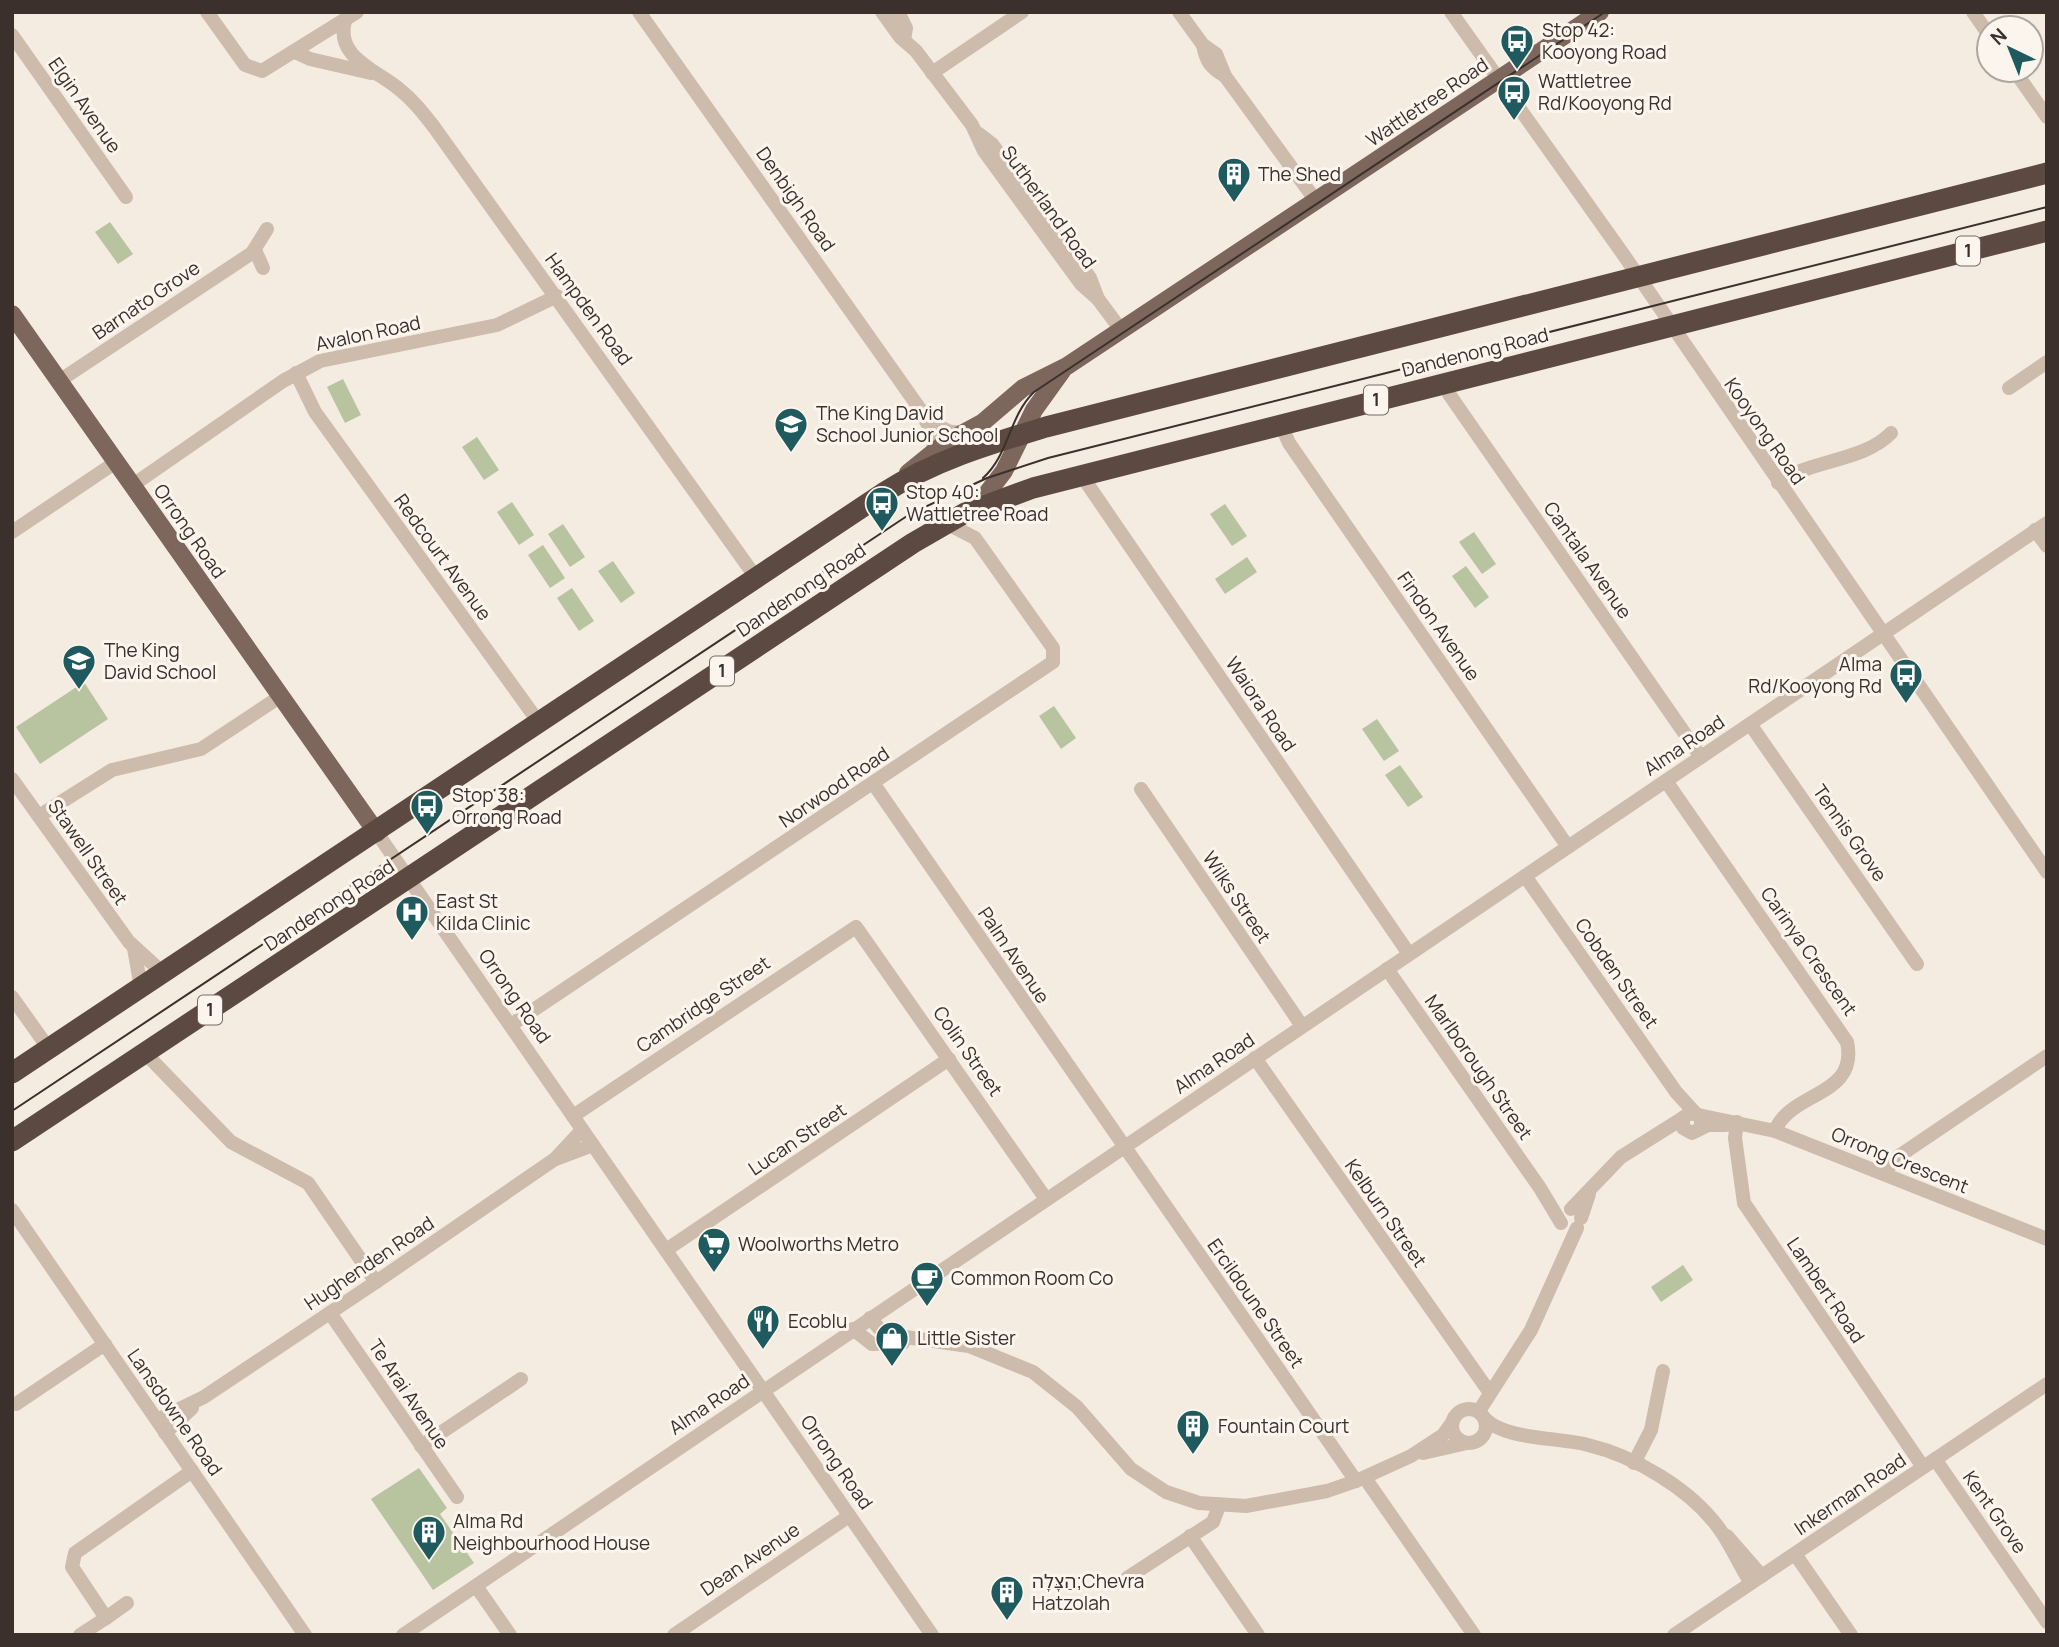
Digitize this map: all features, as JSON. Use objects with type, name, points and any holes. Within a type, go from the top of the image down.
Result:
[{"type":"highway","name":"Dandenong Road","points":[[12,1073],[377,833],[885,492],[934,465],[1023,433],[2047,173]]},
{"type":"highway","name":"Dandenong Road","points":[[12,1141],[946,523],[975,509],[1014,493],[1671,326],[2046,236]]},
{"type":"main road","name":"Wattletree Road","points":[[885,492],[933,452],[971,429],[1023,388],[1067,366],[1600,12]]},
{"type":"main road","name":"Orrong Road","points":[[12,314],[377,833]]},
{"type":"main road","name":"Wattletree Road","points":[[975,509],[1004,471],[1036,407],[1067,366]]},
{"type":"street","points":[[207,12],[241,60],[253,70],[268,70],[351,16]]},
{"type":"street","name":"Denbigh Road","points":[[639,12],[920,409],[934,439],[933,452]]},
{"type":"street","name":"Sutherland Road","points":[[882,12],[916,51],[977,133],[984,150],[1081,284],[1098,299],[1121,330]]},
{"type":"street","name":"Sutherland Road","points":[[898,12],[906,28],[904,40]]},
{"type":"street","points":[[932,72],[1022,12]]},
{"type":"street","points":[[1179,12],[1203,45],[1222,62],[1225,76],[1316,201]]},
{"type":"street","name":"Kooyong Road","points":[[1451,12],[1638,276],[2047,872]]},
{"type":"street","name":"Hampden Road","points":[[351,16],[342,34],[346,47],[376,74],[400,90],[423,113],[757,579]]},
{"type":"street","name":"Elgin Avenue","points":[[12,35],[126,197]]},
{"type":"street","name":"Hampden Road","points":[[297,52],[310,59],[376,74]]},
{"type":"street","points":[[2024,84],[2047,117]]},
{"type":"street","name":"Barnato Grove","points":[[59,381],[255,250],[267,229]]},
{"type":"street","points":[[255,250],[263,268]]},
{"type":"street","name":"Avalon Road","points":[[133,485],[290,377],[333,357],[476,331],[519,316],[553,291]]},
{"type":"street","points":[[2009,388],[2047,362]]},
{"type":"street","name":"Redcourt Avenue","points":[[290,377],[540,724]]},
{"type":"street","name":"Cantala Avenue","points":[[1446,383],[1449,394],[1701,757]]},
{"type":"street","name":"Denbigh Road","points":[[920,409],[945,430],[957,433],[971,429]]},
{"type":"street","name":"Findon Avenue","points":[[1281,425],[1289,443],[1568,847]]},
{"type":"street","points":[[1778,483],[1793,473],[1880,443],[1891,433]]},
{"type":"street","points":[[12,532],[116,462]]},
{"type":"street","name":"Waiora Road","points":[[1082,476],[1409,954]]},
{"type":"street","points":[[975,509],[975,538]]},
{"type":"street","name":"Norwood Road","points":[[510,1025],[1044,670],[1055,659],[1053,648],[975,538],[946,523]]},
{"type":"street","points":[[2041,527],[2047,546]]},
{"type":"street","name":"Alma Road","points":[[403,1635],[2041,527]]},
{"type":"street","points":[[39,816],[112,770],[201,749],[281,696]]},
{"type":"street","name":"Tennis Grove","points":[[1751,724],[1917,964]]},
{"type":"street","name":"Stawell Street","points":[[12,779],[134,948],[163,973]]},
{"type":"street","name":"Carinya Crescent","points":[[1666,780],[1847,1042],[1849,1060],[1843,1076],[1783,1117],[1775,1131]]},
{"type":"street","name":"Palm Avenue","points":[[873,783],[1124,1147]]},
{"type":"street","name":"Wilks Street","points":[[1141,789],[1302,1026]]},
{"type":"street","name":"Orrong Road","points":[[377,833],[849,1516],[926,1633]]},
{"type":"street","name":"Cobden Street","points":[[1525,876],[1676,1092],[1692,1121]]},
{"type":"street","name":"Colin Street","points":[[856,927],[1046,1199]]},
{"type":"street","name":"Cambridge Street","points":[[573,1116],[856,927]]},
{"type":"street","name":"Stawell Street","points":[[134,948],[141,988]]},
{"type":"street","name":"Marlborough Street","points":[[1387,969],[1540,1188],[1570,1219]]},
{"type":"street","points":[[12,998],[49,1049]]},
{"type":"street","points":[[145,1053],[231,1142],[308,1184],[376,1282]]},
{"type":"street","points":[[1885,1174],[1892,1161],[2047,1056]]},
{"type":"street","name":"Kelburn Street","points":[[1255,1058],[1488,1391]]},
{"type":"street","name":"Lucan Street","points":[[666,1250],[949,1059]]},
{"type":"street","name":"Orrong Crescent","points":[[1462,1409],[1488,1391],[1531,1330],[1559,1267],[1570,1219],[1593,1187],[1621,1157],[1649,1139],[1692,1121],[1737,1122],[1775,1131],[2047,1240]]},
{"type":"street","name":"Lambert Road","points":[[1737,1122],[1735,1138],[1744,1203],[1929,1463]]},
{"type":"street","name":"Hughenden Road","points":[[157,1420],[204,1397],[376,1282],[555,1159],[582,1130]]},
{"type":"street","name":"Hughenden Road","points":[[555,1159],[593,1145]]},
{"type":"street","name":"Ercildoune Street","points":[[1124,1147],[1474,1635]]},
{"type":"street","name":"Lansdowne Road","points":[[12,1210],[306,1635]]},
{"type":"street","name":"Te Arai Avenue","points":[[330,1313],[457,1497]]},
{"type":"street","points":[[870,1318],[884,1334],[978,1348],[1032,1372],[1077,1407],[1121,1459],[1153,1485],[1183,1498],[1219,1506],[1280,1502],[1361,1479],[1411,1455],[1443,1434],[1462,1409],[1482,1415],[1493,1427],[1588,1445],[1634,1463],[1683,1494],[1721,1530],[1757,1579]]},
{"type":"street","points":[[853,1329],[872,1344],[922,1339]]},
{"type":"street","points":[[16,1404],[105,1344]]},
{"type":"street","points":[[1634,1463],[1651,1430],[1663,1371]]},
{"type":"street","points":[[421,1446],[521,1379]]},
{"type":"street","name":"Inkerman Road","points":[[1674,1635],[2047,1384]]},
{"type":"street","name":"Orrong Crescent","points":[[1482,1415],[1488,1391]]},
{"type":"street","name":"Hughenden Road","points":[[165,1433],[204,1397]]},
{"type":"street","points":[[1473,1442],[1486,1430],[1482,1415]]},
{"type":"street","points":[[1451,1424],[1454,1435],[1473,1442]]},
{"type":"street","points":[[1411,1455],[1514,1433]]},
{"type":"street","name":"Kent Grove","points":[[1929,1463],[2047,1622]]},
{"type":"street","points":[[106,1618],[72,1567],[72,1557],[192,1471]]},
{"type":"street","points":[[1127,1578],[1216,1519],[1219,1506]]},
{"type":"street","name":"Dean Avenue","points":[[674,1635],[849,1516]]},
{"type":"street","points":[[1190,1536],[1258,1635]]},
{"type":"street","points":[[1795,1554],[1850,1635]]},
{"type":"street","points":[[476,1586],[510,1635]]},
{"type":"street","points":[[80,1635],[127,1603]]},
{"type":"green space","points":[[110,222],[133,254],[118,264],[95,232]]},
{"type":"green space","points":[[343,379],[361,415],[345,423],[327,387]]},
{"type":"green space","points":[[477,437],[499,470],[484,480],[462,447]]},
{"type":"green space","points":[[512,502],[534,535],[519,545],[497,512]]},
{"type":"green space","points":[[1225,504],[1247,536],[1232,546],[1210,514]]},
{"type":"green space","points":[[563,524],[585,557],[570,567],[548,534]]},
{"type":"green space","points":[[1474,532],[1496,564],[1482,574],[1459,542]]},
{"type":"green space","points":[[543,545],[565,578],[550,588],[528,555]]},
{"type":"green space","points":[[1247,557],[1257,572],[1225,594],[1215,579]]},
{"type":"green space","points":[[613,561],[635,593],[621,603],[598,571]]},
{"type":"green space","points":[[1466,566],[1489,597],[1475,608],[1452,576]]},
{"type":"green space","points":[[572,588],[594,621],[579,631],[557,598]]},
{"type":"green space","points":[[84,682],[108,719],[40,764],[16,727]]},
{"type":"green space","points":[[1054,706],[1076,738],[1061,749],[1039,716]]},
{"type":"green space","points":[[1377,719],[1399,751],[1384,761],[1362,729]]},
{"type":"green space","points":[[1400,765],[1423,797],[1408,807],[1385,775]]},
{"type":"green space","points":[[1683,1265],[1693,1280],[1661,1302],[1651,1287]]},
{"type":"green space","points":[[419,1468],[447,1508],[440,1514],[474,1563],[433,1590],[371,1499]]},
{"type":"tram line","points":[[983,478],[992,469],[1019,412],[1034,392],[1605,12]]},
{"type":"tram line","points":[[12,1111],[910,514],[987,478],[1048,458],[2047,207]]},
{"type":"place","name":"Stop 42: Kooyong Road","points":[[1517,71]]},
{"type":"place","name":"Wattletree Rd/Kooyong Rd","points":[[1514,122]]},
{"type":"place","name":"The Shed","points":[[1234,204]]},
{"type":"place","name":"The King David School Junior School","points":[[791,454]]},
{"type":"place","name":"Stop 40: Wattletree Road","points":[[882,533]]},
{"type":"place","name":"The King David School","points":[[79,691]]},
{"type":"place","name":"Alma Rd/Kooyong Rd","points":[[1906,705]]},
{"type":"place","name":"Stop 38: Orrong Road","points":[[427,836]]},
{"type":"place","name":"East St Kilda Clinic","points":[[412,942]]},
{"type":"place","name":"Woolworths Metro","points":[[714,1274]]},
{"type":"place","name":"Common Room Co","points":[[927,1308]]},
{"type":"place","name":"Ecoblu","points":[[763,1351]]},
{"type":"place","name":"Little Sister","points":[[892,1368]]},
{"type":"place","name":"Fountain Court","points":[[1193,1456]]},
{"type":"place","name":"Alma Rd Neighbourhood House","points":[[429,1562]]},
{"type":"place","name":"הַצָּלָה;Chevra Hatzolah","points":[[1007,1622]]}]
